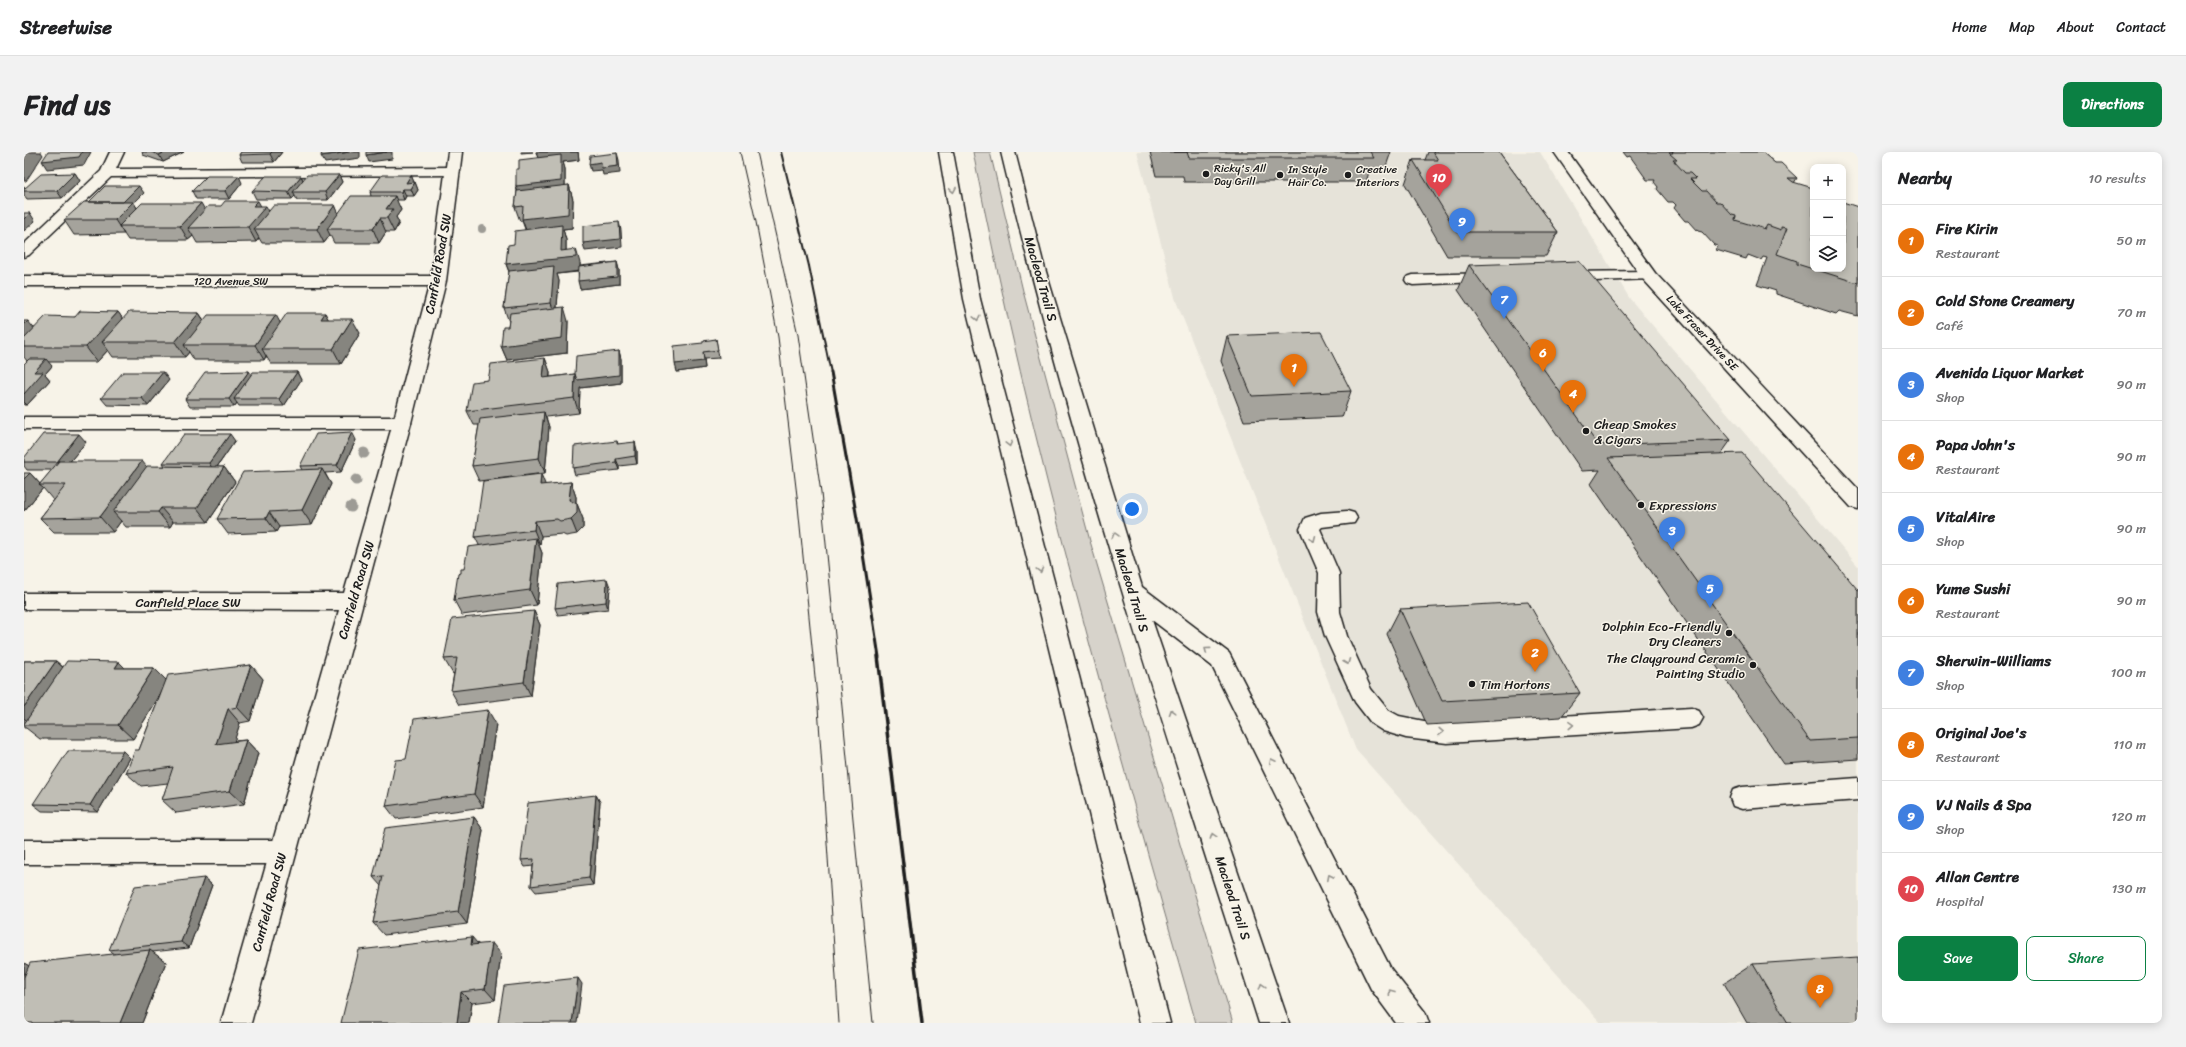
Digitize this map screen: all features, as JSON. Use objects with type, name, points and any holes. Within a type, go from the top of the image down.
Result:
[{"type":"main road","name":"Macleod Trail S","points":[[1008,152],[1035,262],[1132,592],[1274,1023]]},
{"type":"main road","points":[[1020,201],[1022,152]]},
{"type":"main road","name":"Lake Fraser Drive SE","points":[[1561,152],[1649,276],[1858,502]]},
{"type":"main road","points":[[946,153],[972,299],[1155,1023]]},
{"type":"main road","name":"Canfield Road SW","points":[[236,1023],[282,852],[402,424],[438,281],[454,162]]},
{"type":"main road","name":"120 Avenue SW","points":[[24,281],[438,281]]},
{"type":"main road","points":[[1132,592],[1221,660],[1382,979],[1414,1023]]},
{"type":"main road","name":"Canfield Place SW","points":[[24,601],[353,602]]},
{"type":"lane","points":[[24,252],[107,173],[117,152]]},
{"type":"lane","points":[[107,173],[454,162]]},
{"type":"lane","points":[[1549,277],[1649,276]]},
{"type":"lane","points":[[1413,280],[1509,278]]},
{"type":"lane","points":[[24,424],[402,424]]},
{"type":"lane","points":[[1347,518],[1321,520],[1312,523],[1310,528],[1328,571],[1330,583],[1329,614],[1333,628],[1365,702],[1375,714],[1389,724],[1408,729],[1447,733],[1691,718]]},
{"type":"lane","points":[[1742,798],[1858,789]]},
{"type":"lane","points":[[24,852],[282,852]]},
{"type":"shaded area","points":[[973,152],[990,152],[1023,291],[1090,541],[1233,1023],[1196,1023],[1104,698],[1047,481],[1020,372]]},
{"type":"shaded area","points":[[1137,152],[1540,152],[1630,299],[1858,566],[1858,1023],[1601,1023],[1356,750],[1176,301]]},
{"type":"building","points":[[48,152],[82,152],[79,157],[42,161]]},
{"type":"building","points":[[151,152],[165,152],[159,155]]},
{"type":"building","points":[[241,152],[272,152],[270,154],[239,155]]},
{"type":"building","points":[[322,152],[350,152],[321,156]]},
{"type":"building","points":[[366,152],[387,152],[366,155]]},
{"type":"building","points":[[1187,152],[1370,152],[1374,158],[1189,158]]},
{"type":"building","points":[[1433,152],[1499,152],[1558,232],[1457,232],[1413,160],[1438,160]]},
{"type":"building","points":[[1672,152],[1762,152],[1775,163],[1781,163],[1797,178],[1788,178],[1793,182],[1810,187],[1810,268],[1797,264],[1797,261],[1777,254],[1787,228],[1781,227],[1781,230],[1767,225],[1765,229],[1735,220],[1736,216],[1732,215],[1720,202],[1716,202],[1706,191],[1702,191],[1690,179],[1696,179],[1690,173],[1685,173],[1673,160],[1677,160],[1669,153],[1673,153]]},
{"type":"building","points":[[617,153],[618,166],[602,168],[601,162],[589,164],[590,156]]},
{"type":"building","points":[[561,155],[561,181],[516,186],[516,169],[519,169],[519,160]]},
{"type":"building","points":[[75,173],[57,191],[24,191],[24,189],[41,174]]},
{"type":"building","points":[[307,175],[339,175],[325,192],[293,192]]},
{"type":"building","points":[[382,175],[411,175],[406,183],[415,182],[411,189],[403,189],[401,192],[370,192]]},
{"type":"building","points":[[207,176],[239,176],[225,191],[192,191]]},
{"type":"building","points":[[266,176],[301,176],[288,192],[252,191]]},
{"type":"building","points":[[569,185],[568,214],[522,219],[523,206],[515,207],[517,191]]},
{"type":"building","points":[[105,186],[139,186],[123,202],[89,202]]},
{"type":"building","points":[[351,196],[395,196],[386,209],[393,209],[387,218],[380,218],[373,229],[327,229]]},
{"type":"building","points":[[225,201],[258,201],[253,206],[266,206],[248,227],[188,228],[208,206],[221,206]]},
{"type":"building","points":[[84,202],[133,202],[115,220],[64,220]]},
{"type":"building","points":[[142,203],[201,203],[180,226],[119,226]]},
{"type":"building","points":[[1846,203],[1858,207],[1858,283],[1823,272],[1846,272]]},
{"type":"building","points":[[274,205],[335,205],[317,229],[254,229]]},
{"type":"building","points":[[24,213],[30,213],[24,219]]},
{"type":"building","points":[[619,222],[620,239],[583,243],[583,226]]},
{"type":"building","points":[[562,225],[561,251],[576,249],[576,257],[506,264],[508,245],[514,244],[515,231]]},
{"type":"building","points":[[1579,261],[1731,440],[1598,445],[1469,265]]},
{"type":"building","points":[[617,262],[617,277],[578,281],[579,267]]},
{"type":"building","points":[[554,266],[551,303],[504,308],[509,271]]},
{"type":"building","points":[[564,307],[562,338],[501,346],[503,327],[508,327],[510,313]]},
{"type":"building","points":[[80,311],[118,312],[86,347],[24,347],[24,339],[46,316],[75,317]]},
{"type":"building","points":[[129,312],[199,313],[175,342],[102,342]]},
{"type":"building","points":[[287,313],[325,313],[321,319],[352,319],[333,349],[262,349]]},
{"type":"building","points":[[208,315],[276,315],[255,345],[184,345]]},
{"type":"building","points":[[1321,332],[1351,391],[1252,396],[1227,336]]},
{"type":"building","points":[[716,339],[718,350],[703,352],[704,361],[675,364],[674,346],[703,343],[703,341]]},
{"type":"building","points":[[619,351],[619,375],[577,380],[575,374],[576,356]]},
{"type":"building","points":[[545,358],[543,378],[575,374],[574,398],[467,411],[472,382],[488,380],[491,364]]},
{"type":"building","points":[[29,359],[46,359],[34,372],[43,372],[24,394],[24,364]]},
{"type":"building","points":[[249,371],[229,399],[185,399],[205,372]]},
{"type":"building","points":[[123,372],[163,372],[142,398],[101,398]]},
{"type":"building","points":[[253,372],[297,372],[279,399],[234,399]]},
{"type":"building","points":[[544,412],[539,458],[472,466],[480,419]]},
{"type":"building","points":[[352,432],[337,465],[300,466],[316,434]]},
{"type":"building","points":[[43,434],[79,434],[57,462],[24,462],[24,458]]},
{"type":"building","points":[[184,434],[230,434],[209,463],[163,463]]},
{"type":"building","points":[[617,441],[617,444],[635,442],[635,456],[616,459],[616,462],[573,468],[574,446]]},
{"type":"building","points":[[1742,453],[1858,590],[1858,738],[1810,741],[1608,458]]},
{"type":"building","points":[[59,461],[142,461],[100,517],[40,518],[66,485],[39,485]]},
{"type":"building","points":[[147,466],[224,467],[197,508],[161,508],[158,512],[113,512]]},
{"type":"building","points":[[322,469],[302,510],[269,512],[266,518],[217,519],[243,472]]},
{"type":"building","points":[[24,473],[30,473],[24,479]]},
{"type":"building","points":[[541,474],[540,485],[571,482],[569,500],[577,504],[577,513],[571,519],[560,521],[557,519],[535,521],[534,530],[475,537],[483,481]]},
{"type":"building","points":[[536,538],[530,590],[454,600],[458,574],[461,573],[461,569],[464,569],[468,547]]},
{"type":"building","points":[[607,579],[606,602],[555,608],[558,584]]},
{"type":"building","points":[[1528,602],[1580,693],[1442,701],[1400,609]]},
{"type":"building","points":[[534,611],[524,682],[451,691],[457,658],[444,659],[452,619]]},
{"type":"building","points":[[24,661],[56,661],[24,707]]},
{"type":"building","points":[[67,661],[119,662],[115,668],[154,668],[118,725],[24,725]]},
{"type":"building","points":[[251,665],[237,707],[228,709],[216,744],[246,740],[230,791],[162,800],[173,767],[126,773],[135,750],[139,750],[168,675]]},
{"type":"building","points":[[488,710],[474,794],[386,806],[396,760],[406,759],[414,719]]},
{"type":"building","points":[[68,751],[123,751],[90,805],[33,804]]},
{"type":"building","points":[[596,795],[589,878],[531,886],[534,859],[521,860],[528,803]]},
{"type":"building","points":[[474,817],[458,912],[373,923],[383,876],[373,877],[385,828]]},
{"type":"building","points":[[204,878],[181,942],[109,950],[135,886]]},
{"type":"building","points":[[472,937],[471,945],[492,943],[485,989],[461,992],[457,1023],[341,1023],[359,950]]},
{"type":"building","points":[[150,950],[120,1023],[24,1023],[24,977],[30,963]]},
{"type":"building","points":[[1858,957],[1858,1023],[1788,1023],[1753,964]]},
{"type":"building","points":[[578,978],[572,1023],[498,1023],[504,986]]},
{"type":"tram line","points":[[740,152],[756,222],[778,337],[797,496],[818,707],[839,1023]]},
{"type":"tram line","points":[[757,152],[798,335],[821,493],[873,1023]]},
{"type":"railway","points":[[781,152],[809,266],[831,373]]},
{"type":"railway","points":[[831,372],[861,541],[879,657]]},
{"type":"railway","points":[[878,656],[922,1023]]},
{"type":"place","name":"Ricky's All Day Grill","points":[[1206,174]]},
{"type":"place","name":"In Style Hair Co.","points":[[1280,175]]},
{"type":"place","name":"Creative Interiors","points":[[1348,175]]},
{"type":"place","name":"Allan Centre","points":[[1439,197]]},
{"type":"place","name":"VJ Nails & Spa","points":[[1462,241]]},
{"type":"place","name":"Sherwin-Williams","points":[[1504,319]]},
{"type":"place","name":"Yume Sushi","points":[[1543,372]]},
{"type":"place","name":"Fire Kirin","points":[[1294,387]]},
{"type":"place","name":"Papa John's","points":[[1573,413]]},
{"type":"place","name":"Cheap Smokes & Cigars","points":[[1586,431]]},
{"type":"place","name":"Expressions","points":[[1641,505]]},
{"type":"place","name":"Avenida Liquor Market","points":[[1672,550]]},
{"type":"place","name":"VitalAire","points":[[1710,608]]},
{"type":"place","name":"Dolphin Eco-Friendly Dry Cleaners","points":[[1729,633]]},
{"type":"place","name":"The Clayground Ceramic Painting Studio","points":[[1753,665]]},
{"type":"place","name":"Cold Stone Creamery","points":[[1535,672]]},
{"type":"place","name":"Tim Hortons","points":[[1472,684]]},
{"type":"place","name":"Original Joe's","points":[[1820,1008]]}]
